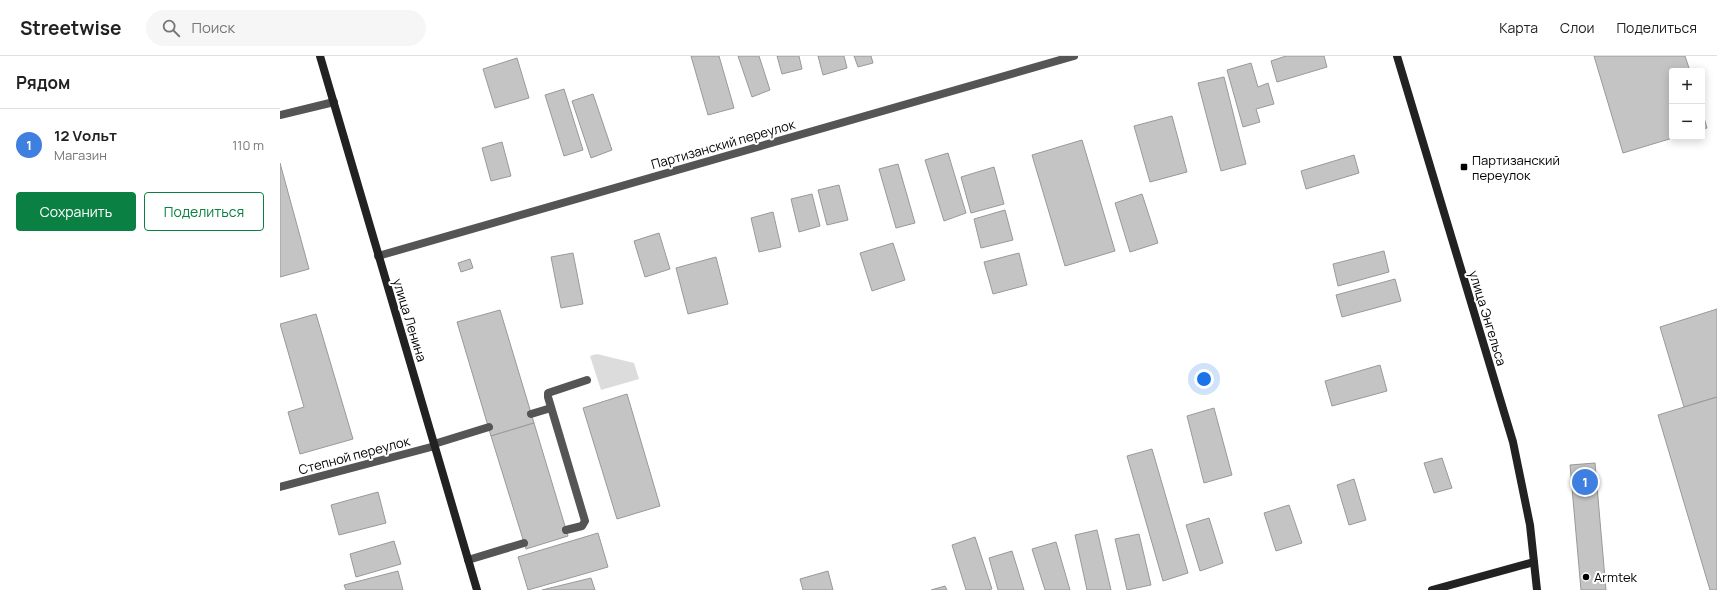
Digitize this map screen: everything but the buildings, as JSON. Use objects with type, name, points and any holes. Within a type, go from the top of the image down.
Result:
[{"type":"main road","name":"улица Ленина","points":[[320,56],[477,590]]},
{"type":"main road","name":"улица Энгельса","points":[[1397,56],[1512,442],[1525,499],[1537,590]]},
{"type":"main road","points":[[1432,590],[1534,562]]},
{"type":"street","name":"Партизанский переулок","points":[[378,256],[1074,56]]},
{"type":"street","points":[[280,115],[334,102]]},
{"type":"street","points":[[566,530],[582,526],[585,521],[551,408],[548,393],[587,380]]},
{"type":"street","points":[[531,414],[551,408]]},
{"type":"street","name":"Степной переулок","points":[[280,487],[434,445],[489,427]]},
{"type":"street","points":[[468,560],[524,543]]},
{"type":"shaded area","points":[[597,354],[634,363],[639,379],[601,390],[590,356]]},
{"type":"place","name":"Партизанский переулок","points":[[1464,167]]},
{"type":"place","name":"12 Vольт","points":[[1585,482]]},
{"type":"place","name":"Armtek","points":[[1586,577]]}]
